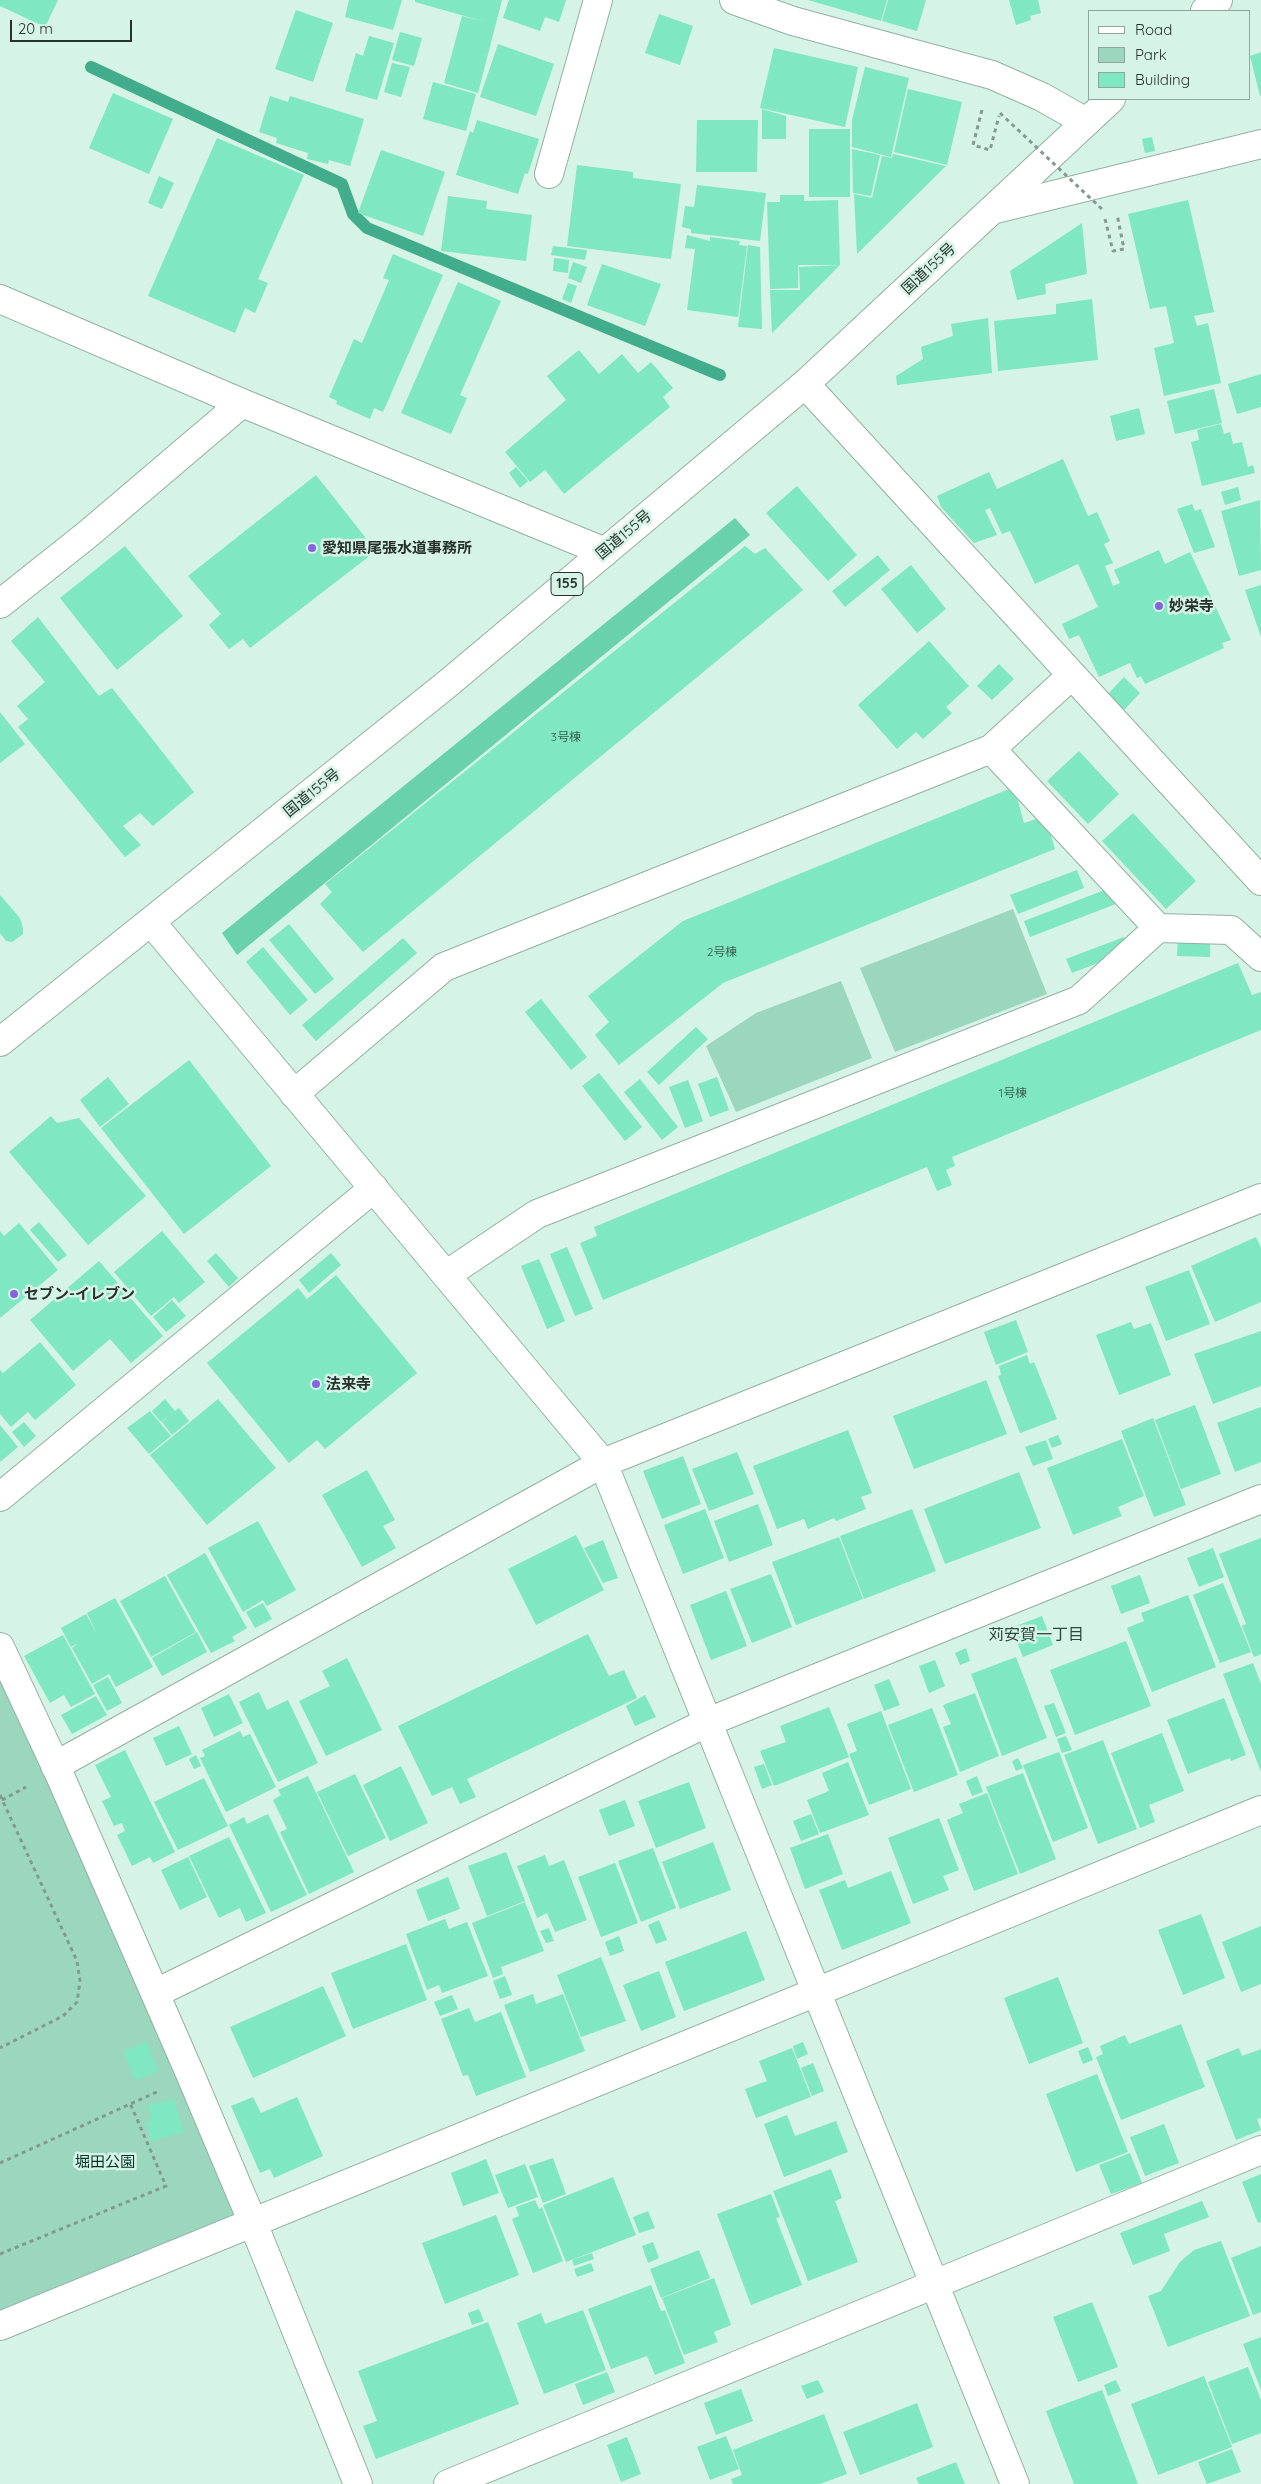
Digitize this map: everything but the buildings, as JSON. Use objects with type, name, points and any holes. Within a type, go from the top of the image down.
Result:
[{"type":"main road","points":[[549,174],[598,0]]},
{"type":"main road","points":[[734,0],[793,21],[992,75],[1042,97],[1086,122]]},
{"type":"main road","points":[[1207,10],[1218,0]]},
{"type":"main road","name":"国道155号","points":[[0,1042],[446,685],[805,384],[1110,100]]},
{"type":"main road","points":[[992,210],[1261,144]]},
{"type":"main road","points":[[0,299],[242,403],[605,552]]},
{"type":"main road","points":[[805,384],[1261,881]]},
{"type":"main road","points":[[0,604],[88,534],[242,403]]},
{"type":"main road","points":[[294,1094],[444,967],[991,749],[1072,675]]},
{"type":"main road","points":[[991,749],[1158,928]]},
{"type":"main road","points":[[150,922],[603,1463],[1015,2484]]},
{"type":"main road","points":[[446,1275],[537,1214],[1080,1000],[1158,928],[1230,930],[1261,957]]},
{"type":"main road","points":[[0,1497],[374,1188]]},
{"type":"main road","points":[[55,1766],[603,1463],[1261,1198]]},
{"type":"main road","points":[[156,1993],[708,1722],[1261,1499]]},
{"type":"main road","points":[[0,1647],[156,1993],[253,2223],[358,2484]]},
{"type":"main road","points":[[0,2326],[1261,1810]]},
{"type":"main road","points":[[448,2484],[1261,2150]]},
{"type":"path","points":[[982,108],[973,144],[990,150],[1000,113],[1104,211],[1113,251],[1124,248],[1116,209]]},
{"type":"path","points":[[0,1795],[77,1961],[80,1982],[77,2002],[64,2016],[0,2048]]},
{"type":"path","points":[[0,2163],[191,2076]]},
{"type":"path","points":[[0,2254],[166,2186],[130,2103]]},
{"type":"green space","points":[[735,518],[750,535],[237,955],[222,933]]},
{"type":"green space","points":[[1013,909],[1047,994],[895,1052],[860,968]]},
{"type":"green space","points":[[841,981],[872,1058],[736,1112],[706,1046],[756,1013]]},
{"type":"green space","name":"堀田公園","points":[[0,1662],[245,2220],[0,2318]]},
{"type":"waterway","points":[[91,67],[342,184],[353,214],[367,228],[720,375]]},
{"type":"place","name":"愛知県尾張水道事務所","points":[[312,548]]},
{"type":"place","name":"妙栄寺","points":[[1159,606]]},
{"type":"place","name":"セブン-イレブン","points":[[14,1294]]},
{"type":"place","name":"法来寺","points":[[316,1384]]},
{"type":"district","name":"苅安賀一丁目","points":[[1036,1635]]}]
